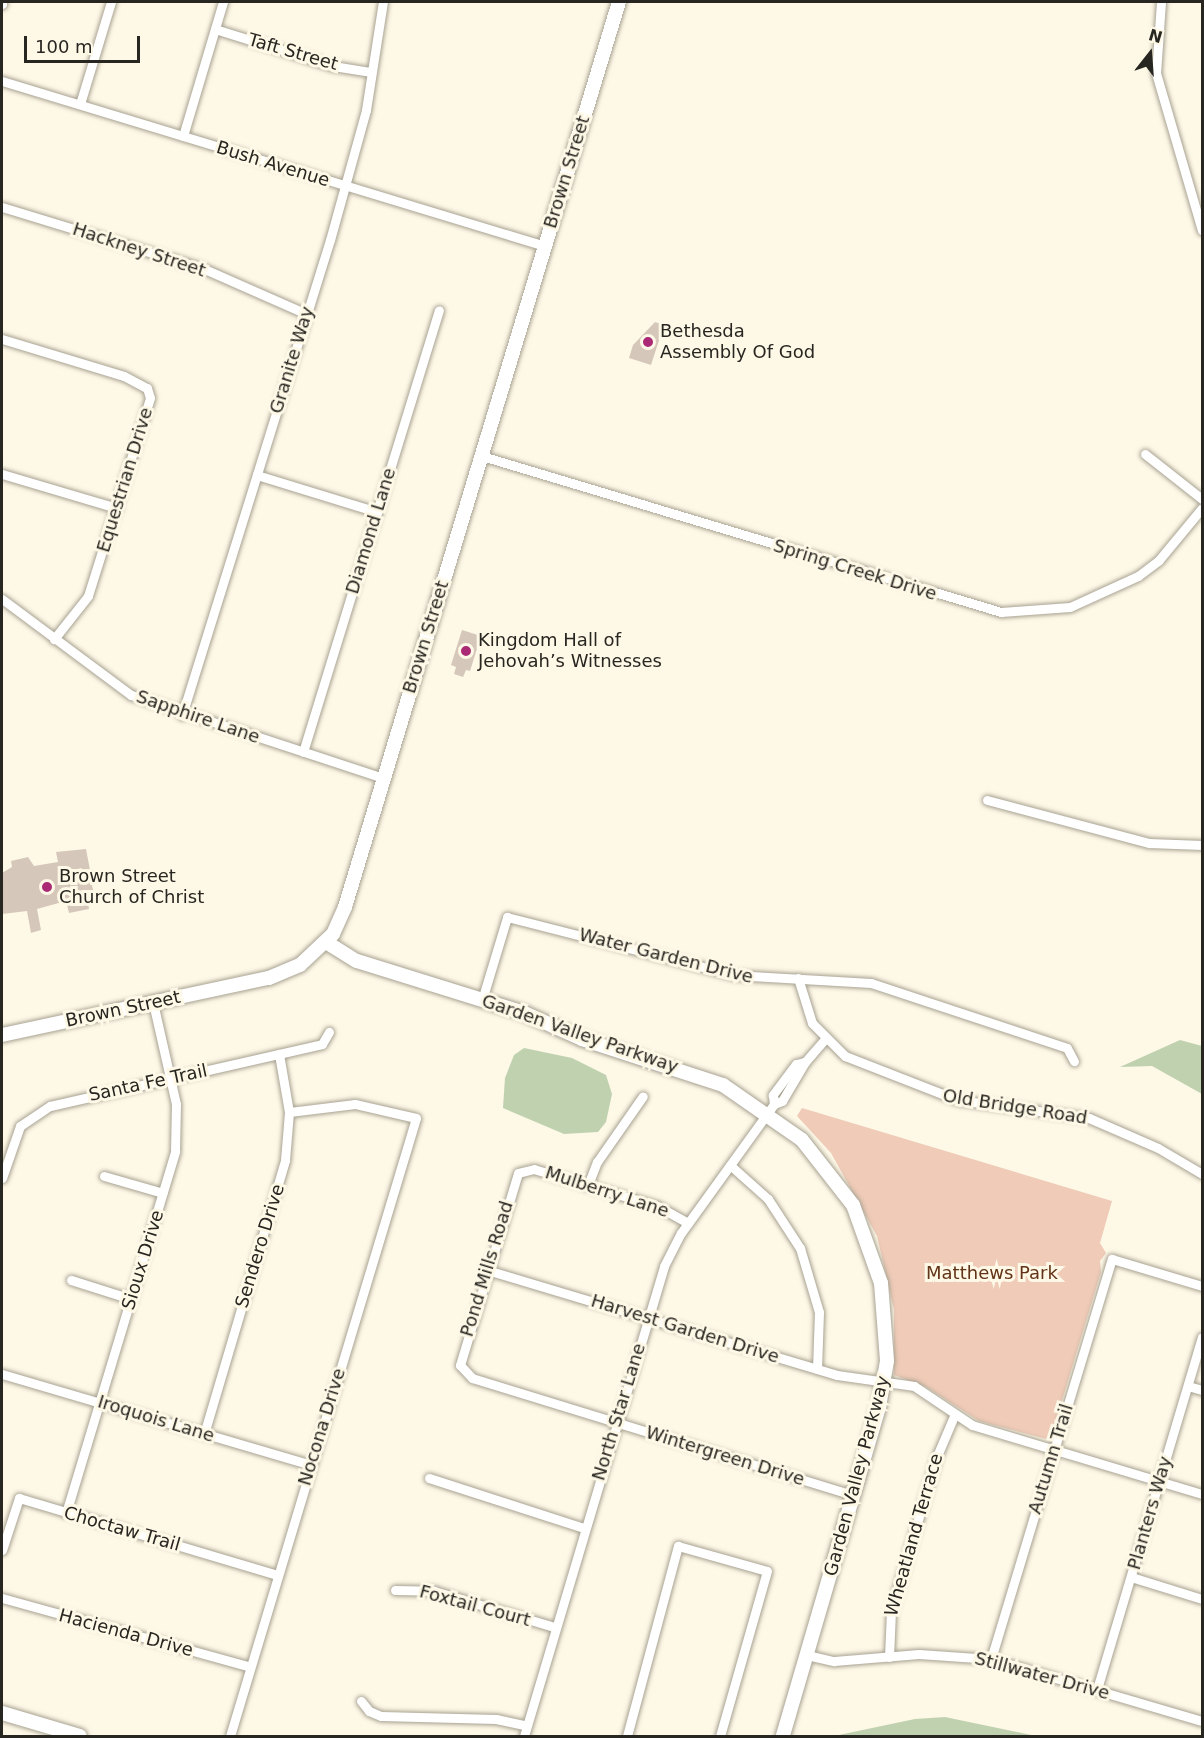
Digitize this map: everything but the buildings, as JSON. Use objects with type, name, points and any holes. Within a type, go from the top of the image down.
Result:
[{"type":"main road","name":"Brown Street","points":[[2,1035],[285,972],[326,942],[345,907],[619,2]]},
{"type":"main road","name":"Garden Valley Parkway","points":[[326,942],[357,961],[482,1000],[582,1039],[710,1079],[771,1108],[813,1151],[861,1220],[883,1298],[888,1345],[884,1381],[783,1737]]},
{"type":"main road","points":[[2,1713],[80,1737]]},
{"type":"street","points":[[80,104],[111,2]]},
{"type":"street","points":[[183,136],[223,2]]},
{"type":"street","name":"Granite Way","points":[[182,715],[307,315],[344,186],[372,72],[383,2]]},
{"type":"street","points":[[1161,2],[1156,73],[1203,230]]},
{"type":"street","name":"Taft Street","points":[[215,29],[333,66],[372,72]]},
{"type":"street","name":"Bush Avenue","points":[[2,81],[545,246]]},
{"type":"street","name":"Hackney Street","points":[[2,207],[202,268],[307,315]]},
{"type":"street","name":"Diamond Lane","points":[[303,752],[440,310]]},
{"type":"street","name":"Equestrian Drive","points":[[2,339],[124,376],[147,388],[150,398],[88,596],[54,639]]},
{"type":"street","points":[[1145,454],[1203,499]]},
{"type":"street","name":"Spring Creek Drive","points":[[482,456],[1001,612],[1070,607],[1138,576],[1159,560],[1203,508]]},
{"type":"street","points":[[2,474],[117,508]]},
{"type":"street","points":[[257,475],[377,512]]},
{"type":"street","name":"Sapphire Lane","points":[[2,599],[131,695],[182,715],[384,778]]},
{"type":"street","points":[[987,800],[1149,843],[1203,845]]},
{"type":"street","name":"Water Garden Drive","points":[[482,1000],[507,917],[735,975],[871,983],[1067,1048],[1074,1061]]},
{"type":"street","name":"Old Bridge Road","points":[[798,978],[803,1006],[824,1040],[845,1056],[939,1095],[1063,1112],[1116,1127],[1203,1174]]},
{"type":"street","name":"Sioux Drive","points":[[66,1513],[163,1193],[177,1135],[171,1078],[153,1003]]},
{"type":"street","name":"Santa Fe Trail","points":[[2,1178],[20,1126],[32,1114],[64,1101],[322,1044],[329,1032]]},
{"type":"street","name":"North Star Lane","points":[[524,1737],[524,1725],[664,1266],[688,1222],[771,1108],[782,1101],[805,1062],[824,1040]]},
{"type":"street","name":"Sendero Drive","points":[[204,1434],[282,1171],[289,1112],[279,1054]]},
{"type":"street","points":[[588,1185],[597,1162],[643,1096]]},
{"type":"street","name":"Nocona Drive","points":[[230,1737],[416,1118],[355,1104],[289,1112]]},
{"type":"street","points":[[730,1165],[768,1199],[800,1248],[819,1312],[817,1369]]},
{"type":"street","name":"Mulberry Lane","points":[[523,1170],[588,1185],[657,1206],[688,1222]]},
{"type":"street","name":"Pond Mills Road","points":[[463,1370],[459,1359],[514,1178],[523,1170]]},
{"type":"street","points":[[104,1176],[163,1193]]},
{"type":"street","name":"Autumn Trail","points":[[991,1659],[1112,1259],[1203,1286]]},
{"type":"street","name":"Harvest Garden Drive","points":[[487,1270],[817,1369],[914,1386],[954,1416],[1053,1449],[1203,1494]]},
{"type":"street","points":[[71,1280],[131,1299]]},
{"type":"street","name":"Planters Way","points":[[1097,1689],[1203,1337]]},
{"type":"street","name":"Wintergreen Drive","points":[[463,1370],[472,1378],[853,1495]]},
{"type":"street","name":"Iroquois Lane","points":[[2,1374],[311,1465]]},
{"type":"street","points":[[1188,1386],[1203,1390]]},
{"type":"street","name":"Wheatland Terrace","points":[[889,1657],[891,1611],[940,1446],[954,1416]]},
{"type":"street","points":[[429,1478],[584,1528]]},
{"type":"street","name":"Choctaw Trail","points":[[2,1550],[19,1498],[278,1575]]},
{"type":"street","points":[[627,1737],[678,1546],[768,1571],[720,1737]]},
{"type":"street","points":[[1131,1577],[1203,1599]]},
{"type":"street","name":"Foxtail Court","points":[[395,1590],[434,1591],[554,1627]]},
{"type":"street","name":"Hacienda Drive","points":[[2,1598],[250,1667]]},
{"type":"street","name":"Stillwater Drive","points":[[807,1655],[834,1661],[942,1654],[991,1659],[1203,1721]]},
{"type":"street","points":[[361,1701],[369,1711],[381,1716],[496,1719],[524,1725]]},
{"type":"green space","name":"Matthews Park","points":[[802,1108],[1112,1201],[1100,1243],[1106,1253],[1100,1261],[1101,1272],[1050,1440],[979,1421],[926,1387],[894,1375],[894,1310],[877,1236],[831,1153],[797,1116]]},
{"type":"shaded area","points":[[1180,1040],[1202,1046],[1202,1094],[1152,1066],[1120,1067]]},
{"type":"shaded area","points":[[524,1048],[572,1058],[606,1075],[612,1094],[606,1122],[598,1132],[564,1134],[503,1108],[505,1078],[514,1055]]},
{"type":"shaded area","points":[[945,1717],[1036,1736],[834,1736],[915,1719]]},
{"type":"place","name":"Bethesda Assembly Of God","points":[[648,342]]},
{"type":"place","name":"Kingdom Hall of Jehovah’s Witnesses","points":[[466,651]]},
{"type":"place","name":"Brown Street Church of Christ","points":[[47,887]]}]
